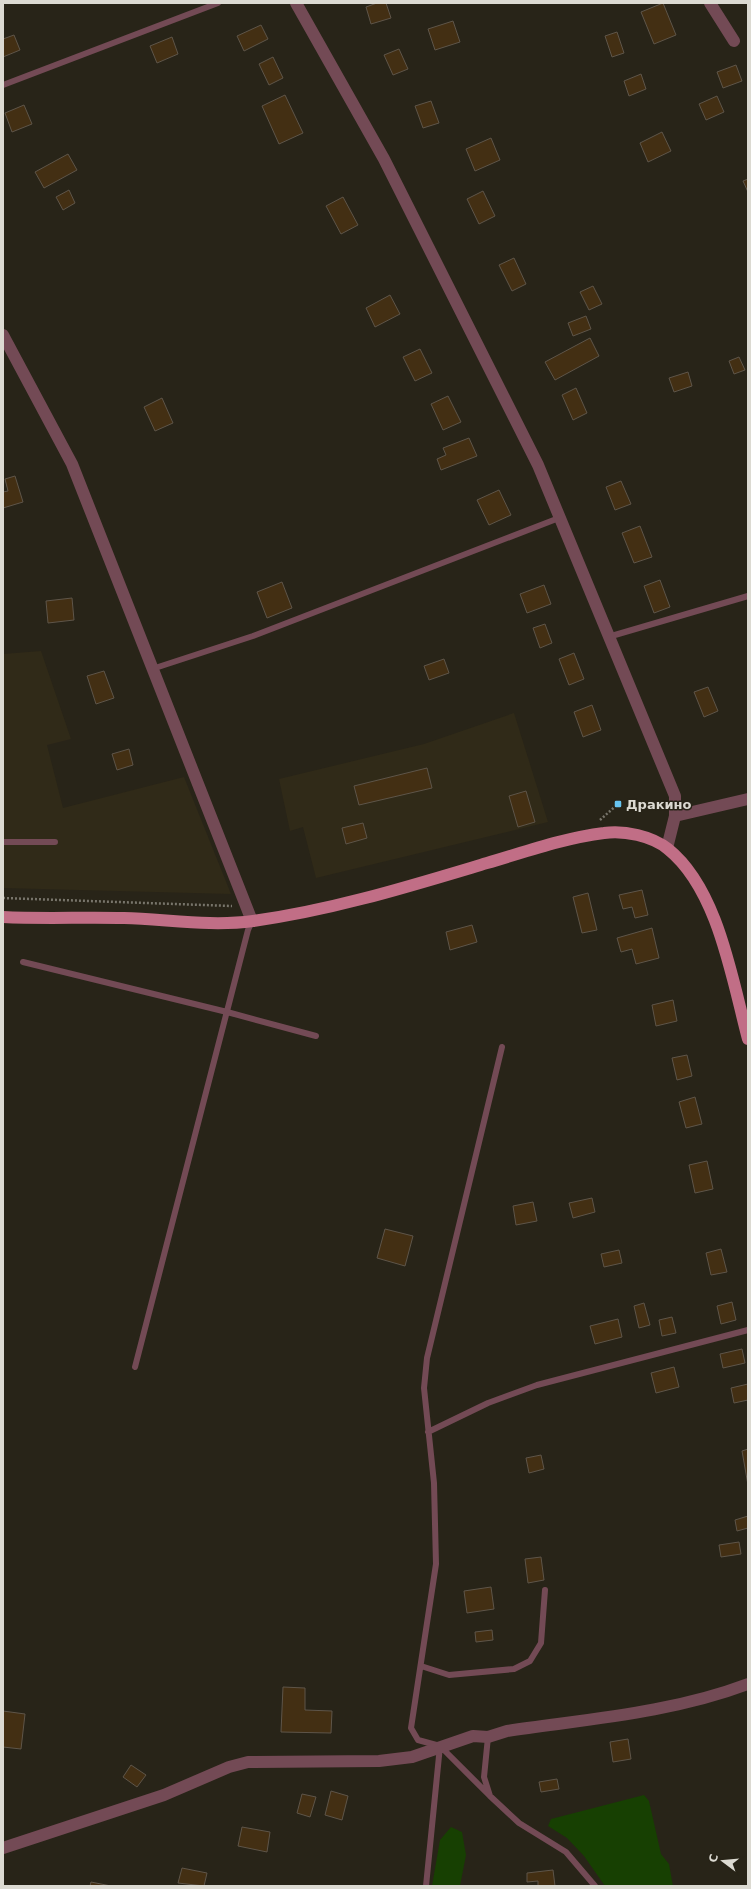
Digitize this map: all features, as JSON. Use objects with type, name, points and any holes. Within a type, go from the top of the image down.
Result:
[{"type":"main road","points":[[3,917],[123,918],[220,923],[252,921],[323,908],[395,891],[572,839],[615,832],[637,836],[667,848],[695,877],[710,905],[748,1039]]},
{"type":"street","points":[[296,3],[384,159],[538,465],[608,638],[675,796],[676,816],[667,848]]},
{"type":"street","points":[[710,3],[734,41]]},
{"type":"street","points":[[3,335],[72,464],[252,921]]},
{"type":"street","points":[[676,816],[748,799]]},
{"type":"street","points":[[3,1848],[164,1795],[235,1765],[248,1762],[379,1761],[412,1756],[473,1736],[488,1737],[508,1731],[674,1706],[726,1692],[748,1684]]},
{"type":"lane","points":[[3,85],[218,3]]},
{"type":"lane","points":[[152,669],[253,636],[559,518]]},
{"type":"lane","points":[[608,638],[748,596]]},
{"type":"lane","points":[[3,842],[55,842]]},
{"type":"lane","points":[[135,1367],[252,921]]},
{"type":"lane","points":[[23,962],[227,1012],[316,1036]]},
{"type":"lane","points":[[502,1047],[427,1358],[424,1388],[436,1518],[436,1564],[411,1728],[418,1740],[440,1746],[518,1823],[566,1852],[595,1886]]},
{"type":"lane","points":[[428,1432],[488,1403],[537,1385],[748,1330]]},
{"type":"lane","points":[[421,1666],[449,1675],[514,1669],[530,1661],[541,1643],[545,1590]]},
{"type":"lane","points":[[488,1737],[484,1777],[490,1796]]},
{"type":"lane","points":[[426,1886],[440,1746]]},
{"type":"path","points":[[593,822],[600,820],[618,804]]},
{"type":"path","points":[[3,898],[246,906]]},
{"type":"shaded area","points":[[41,651],[71,739],[47,745],[63,808],[184,777],[231,894],[3,888],[3,654]]},
{"type":"shaded area","points":[[514,713],[548,822],[316,878],[303,827],[290,831],[279,779],[424,744]]},
{"type":"green space","points":[[644,1795],[649,1801],[661,1854],[669,1864],[673,1886],[605,1886],[584,1856],[567,1838],[548,1826],[551,1819]]},
{"type":"green space","points":[[451,1827],[462,1832],[466,1855],[460,1886],[432,1886],[440,1840]]},
{"type":"building","points":[[377,3],[386,3],[391,18],[371,24],[366,7]]},
{"type":"building","points":[[663,3],[676,35],[654,44],[641,12]]},
{"type":"building","points":[[453,21],[460,42],[435,50],[428,29]]},
{"type":"building","points":[[261,25],[268,39],[244,51],[237,36]]},
{"type":"building","points":[[617,32],[624,53],[612,57],[605,36]]},
{"type":"building","points":[[14,35],[20,50],[3,57],[3,39]]},
{"type":"building","points":[[172,37],[178,54],[157,63],[150,46]]},
{"type":"building","points":[[399,49],[408,69],[393,75],[384,55]]},
{"type":"building","points":[[273,57],[283,78],[269,85],[259,64]]},
{"type":"building","points":[[736,65],[742,81],[723,88],[717,72]]},
{"type":"building","points":[[641,74],[646,89],[629,96],[624,81]]},
{"type":"building","points":[[285,95],[303,133],[279,144],[262,106]]},
{"type":"building","points":[[717,96],[724,112],[706,120],[699,104]]},
{"type":"building","points":[[431,101],[439,123],[423,128],[415,106]]},
{"type":"building","points":[[24,105],[32,124],[12,132],[5,113]]},
{"type":"building","points":[[662,132],[671,151],[648,162],[640,143]]},
{"type":"building","points":[[491,138],[500,160],[475,171],[466,149]]},
{"type":"building","points":[[68,154],[77,170],[44,188],[35,172]]},
{"type":"building","points":[[748,179],[748,192],[743,181]]},
{"type":"building","points":[[69,190],[75,203],[63,210],[56,197]]},
{"type":"building","points":[[483,191],[495,216],[479,224],[467,199]]},
{"type":"building","points":[[343,197],[358,225],[341,234],[326,206]]},
{"type":"building","points":[[514,258],[526,284],[512,291],[499,265]]},
{"type":"building","points":[[593,286],[602,304],[589,310],[580,292]]},
{"type":"building","points":[[390,295],[400,314],[375,327],[366,308]]},
{"type":"building","points":[[586,316],[591,329],[573,336],[568,323]]},
{"type":"building","points":[[590,338],[599,356],[555,380],[545,362]]},
{"type":"building","points":[[420,349],[432,373],[415,381],[403,357]]},
{"type":"building","points":[[739,357],[745,370],[734,374],[729,361]]},
{"type":"building","points":[[688,372],[692,386],[674,392],[669,378]]},
{"type":"building","points":[[576,388],[587,413],[573,420],[562,395]]},
{"type":"building","points":[[448,396],[461,422],[443,430],[431,404]]},
{"type":"building","points":[[162,398],[173,423],[155,431],[144,407]]},
{"type":"building","points":[[469,438],[477,456],[441,470],[437,459],[446,455],[443,448]]},
{"type":"building","points":[[15,476],[23,502],[3,508],[3,492],[8,491],[5,479]]},
{"type":"building","points":[[621,481],[631,504],[615,510],[606,487]]},
{"type":"building","points":[[499,490],[511,515],[489,525],[477,500]]},
{"type":"building","points":[[640,526],[652,557],[634,563],[622,533]]},
{"type":"building","points":[[660,580],[670,607],[654,613],[644,586]]},
{"type":"building","points":[[282,582],[292,608],[267,618],[257,592]]},
{"type":"building","points":[[544,585],[551,604],[527,613],[520,594]]},
{"type":"building","points":[[72,598],[74,620],[48,623],[46,601]]},
{"type":"building","points":[[545,624],[552,643],[540,648],[533,628]]},
{"type":"building","points":[[574,653],[584,679],[569,685],[559,659]]},
{"type":"building","points":[[444,659],[449,673],[429,680],[424,666]]},
{"type":"building","points":[[104,671],[114,698],[96,704],[87,676]]},
{"type":"building","points":[[708,687],[718,711],[704,717],[694,692]]},
{"type":"building","points":[[592,705],[601,730],[583,737],[574,712]]},
{"type":"building","points":[[129,749],[133,765],[117,770],[112,754]]},
{"type":"building","points":[[427,768],[432,788],[359,805],[354,786]]},
{"type":"building","points":[[526,791],[535,822],[518,827],[509,796]]},
{"type":"building","points":[[363,823],[367,838],[346,844],[342,828]]},
{"type":"building","points":[[642,890],[648,915],[635,918],[632,907],[623,909],[619,895]]},
{"type":"building","points":[[588,893],[597,930],[582,933],[573,897]]},
{"type":"building","points":[[472,925],[477,942],[450,950],[446,932]]},
{"type":"building","points":[[652,928],[659,958],[636,964],[632,949],[621,952],[617,938]]},
{"type":"building","points":[[673,1000],[677,1021],[656,1026],[652,1005]]},
{"type":"building","points":[[687,1055],[692,1076],[677,1080],[672,1058]]},
{"type":"building","points":[[695,1097],[702,1124],[686,1128],[679,1102]]},
{"type":"building","points":[[707,1161],[713,1189],[695,1193],[689,1165]]},
{"type":"building","points":[[592,1198],[595,1212],[573,1218],[569,1203]]},
{"type":"building","points":[[533,1202],[537,1221],[516,1225],[513,1206]]},
{"type":"building","points":[[385,1229],[413,1236],[405,1266],[377,1258]]},
{"type":"building","points":[[721,1249],[727,1272],[711,1275],[706,1253]]},
{"type":"building","points":[[619,1250],[622,1263],[604,1267],[601,1254]]},
{"type":"building","points":[[732,1302],[736,1320],[721,1324],[717,1306]]},
{"type":"building","points":[[644,1303],[650,1325],[639,1328],[634,1306]]},
{"type":"building","points":[[672,1317],[676,1333],[662,1336],[659,1320]]},
{"type":"building","points":[[618,1319],[622,1337],[595,1344],[590,1326]]},
{"type":"building","points":[[742,1349],[745,1363],[723,1368],[720,1354]]},
{"type":"building","points":[[674,1367],[679,1387],[656,1393],[651,1373]]},
{"type":"building","points":[[748,1384],[748,1400],[734,1403],[731,1388]]},
{"type":"building","points":[[748,1449],[748,1485],[742,1451]]},
{"type":"building","points":[[541,1455],[544,1469],[529,1473],[526,1458]]},
{"type":"building","points":[[748,1516],[748,1528],[737,1531],[735,1520]]},
{"type":"building","points":[[739,1542],[741,1554],[721,1557],[719,1545]]},
{"type":"building","points":[[541,1557],[544,1580],[528,1583],[525,1559]]},
{"type":"building","points":[[491,1587],[494,1609],[467,1613],[464,1591]]},
{"type":"building","points":[[492,1630],[493,1640],[476,1642],[475,1632]]},
{"type":"building","points":[[283,1687],[305,1688],[305,1710],[332,1711],[331,1733],[281,1732]]},
{"type":"building","points":[[3,1711],[25,1714],[21,1749],[3,1747]]},
{"type":"building","points":[[628,1739],[631,1759],[613,1762],[610,1742]]},
{"type":"building","points":[[131,1765],[146,1775],[137,1787],[123,1777]]},
{"type":"building","points":[[557,1779],[559,1789],[541,1792],[539,1782]]},
{"type":"building","points":[[331,1791],[348,1796],[342,1820],[325,1815]]},
{"type":"building","points":[[302,1794],[316,1797],[310,1817],[297,1813]]},
{"type":"building","points":[[242,1827],[270,1832],[267,1852],[238,1846]]},
{"type":"building","points":[[182,1868],[207,1873],[204,1886],[178,1883]]},
{"type":"building","points":[[553,1870],[555,1886],[538,1886],[538,1881],[527,1882],[527,1873]]},
{"type":"building","points":[[91,1882],[111,1886],[90,1886]]},
{"type":"place","name":"Дракино","points":[[618,804]]}]
